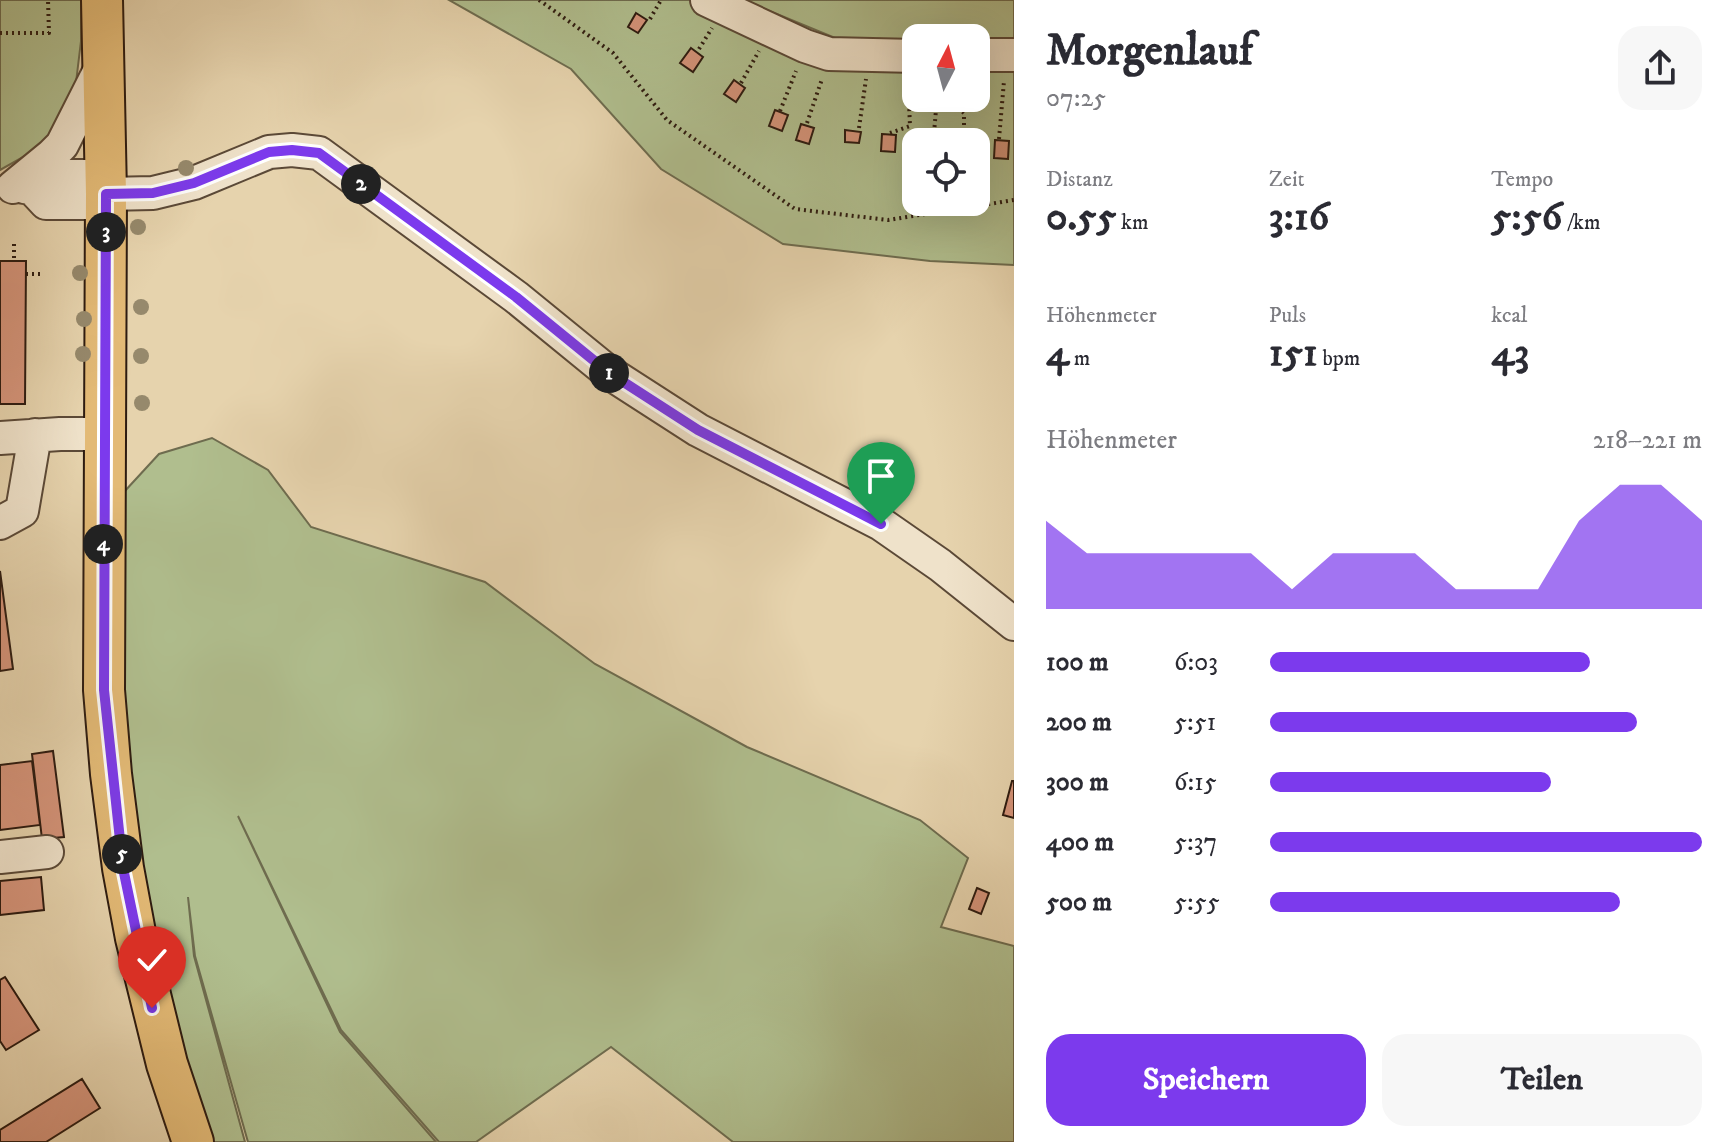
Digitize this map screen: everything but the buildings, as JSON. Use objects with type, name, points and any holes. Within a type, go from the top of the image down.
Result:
[{"type":"main road","points":[[102,0],[106,191],[104,690],[123,868],[136,938],[167,1064],[193,1142]]},
{"type":"street","points":[[707,0],[769,31],[817,50],[893,56]]},
{"type":"street","points":[[15,187],[62,145],[103,64]]},
{"type":"street","points":[[15,187],[51,176],[106,191],[153,193],[194,183],[269,152],[292,150],[319,153],[516,297],[608,372],[698,430],[881,524],[940,565],[1014,624]]},
{"type":"street","points":[[0,438],[104,434]]},
{"type":"street","points":[[0,523],[22,511],[35,435]]},
{"type":"street","points":[[0,857],[47,852]]},
{"type":"path","points":[[0,33],[49,33],[48,0]]},
{"type":"path","points":[[539,0],[613,53],[667,120],[795,209],[888,220],[1014,200]]},
{"type":"path","points":[[650,19],[661,0]]},
{"type":"path","points":[[741,83],[769,31]]},
{"type":"path","points":[[780,111],[817,50]]},
{"type":"path","points":[[807,123],[817,50]]},
{"type":"path","points":[[999,55],[999,139]]},
{"type":"path","points":[[859,128],[893,56]]},
{"type":"path","points":[[890,133],[910,126],[908,78],[895,79],[893,56]]},
{"type":"path","points":[[14,244],[14,261]]},
{"type":"path","points":[[26,274],[42,274]]},
{"type":"green space","points":[[0,0],[81,0],[81,41],[74,99],[46,144],[0,170]]},
{"type":"green space","points":[[449,0],[693,0],[902,59],[902,112],[990,112],[990,63],[1014,63],[1014,265],[930,261],[783,244],[661,169],[571,69]]},
{"type":"green space","points":[[743,0],[1014,0],[1014,40],[990,40],[990,24],[902,24],[902,39],[840,40]]},
{"type":"green space","points":[[212,438],[268,470],[311,527],[485,582],[595,664],[747,747],[920,820],[968,858],[941,927],[1014,946],[1014,1142],[733,1142],[611,1047],[476,1142],[439,1142],[341,1030],[238,816],[340,1032],[436,1142],[248,1142],[195,956],[188,897],[194,956],[245,1142],[213,1142],[168,1012],[132,825],[120,644],[124,492],[159,454]]},
{"type":"route","points":[[152,1008],[123,868],[104,690],[106,194],[153,193],[194,183],[269,152],[292,150],[319,153],[516,297],[608,372],[698,430],[881,524]]}]
